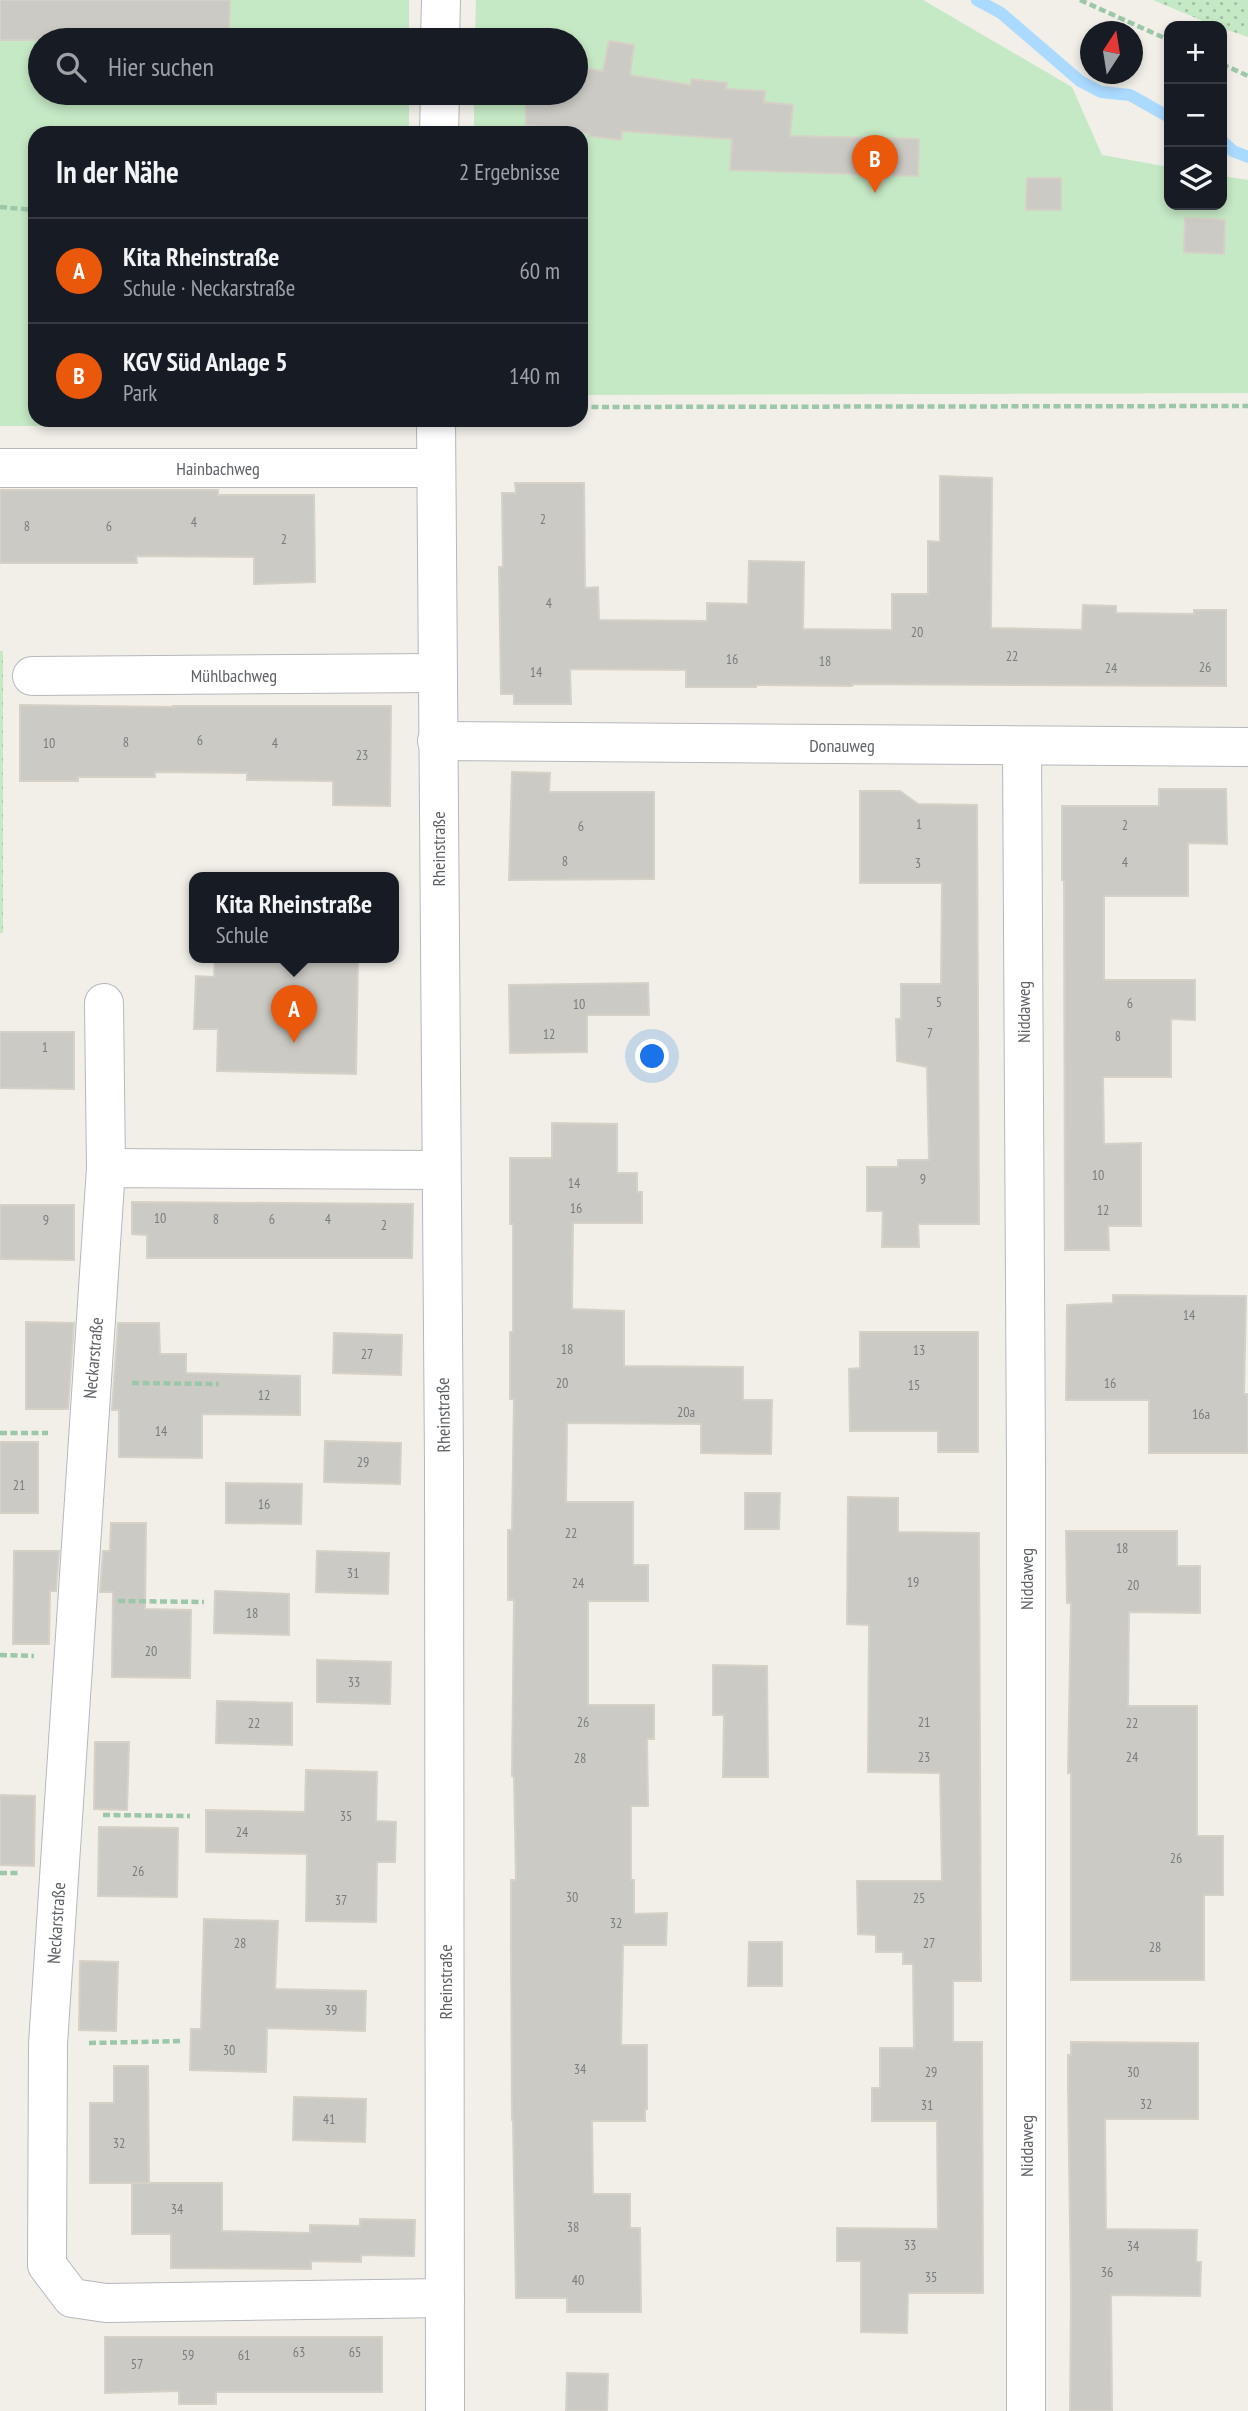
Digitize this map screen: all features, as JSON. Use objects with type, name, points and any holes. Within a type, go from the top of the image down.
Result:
[{"type":"street","points":[[440,28],[441,0]]},
{"type":"street","points":[[439,126],[440,105]]},
{"type":"street","name":"Rheinstraße","points":[[436,427],[444,1476],[445,2411]]},
{"type":"street","name":"Hainbachweg","points":[[0,468],[435,468]]},
{"type":"street","name":"Mühlbachweg","points":[[32,676],[436,673]]},
{"type":"street","name":"Donauweg","points":[[437,741],[1248,747]]},
{"type":"street","name":"Niddaweg","points":[[1022,746],[1026,1476],[1026,2411]]},
{"type":"street","name":"Neckarstraße","points":[[104,1003],[106,1168],[48,2044],[47,2265],[72,2298],[106,2304],[445,2298]]},
{"type":"street","points":[[106,1168],[440,1170]]},
{"type":"path","points":[[1080,0],[1164,38]]},
{"type":"path","points":[[1227,66],[1248,76]]},
{"type":"path","points":[[0,207],[28,209]]},
{"type":"path","points":[[588,407],[1248,407]]},
{"type":"path","points":[[91,1383],[219,1384]]},
{"type":"path","points":[[0,1433],[87,1433]]},
{"type":"path","points":[[76,1600],[204,1602]]},
{"type":"path","points":[[63,1814],[190,1816]]},
{"type":"path","points":[[48,2044],[183,2041]]},
{"type":"green space","points":[[0,0],[409,0],[409,28],[28,28],[28,105],[409,105],[409,126],[28,126],[28,426],[0,426]]},
{"type":"green space","points":[[476,0],[923,0],[1072,87],[1102,155],[1164,166],[1164,210],[1227,210],[1227,177],[1248,180],[1248,393],[588,395],[588,126],[474,126],[474,105],[588,105],[588,28],[475,28]]},
{"type":"green space","points":[[1153,0],[1248,0],[1248,37],[1227,30],[1227,21],[1203,21]]},
{"type":"green space","points":[[0,651],[3,651],[3,933],[0,933]]},
{"type":"building","points":[[0,0],[230,0],[229,28],[28,28],[28,40],[0,40]]},
{"type":"building","points":[[609,41],[634,45],[630,75],[691,85],[691,79],[727,83],[726,89],[765,91],[764,102],[793,105],[790,136],[919,139],[918,176],[730,170],[732,139],[622,131],[621,140],[589,136],[588,126],[526,125],[525,105],[588,105],[588,69],[603,71]]},
{"type":"building","points":[[1027,178],[1061,178],[1061,210],[1026,210]]},
{"type":"building","points":[[1185,218],[1225,220],[1224,254],[1184,252]]},
{"type":"building","points":[[940,476],[992,478],[991,628],[1082,630],[1083,605],[1116,606],[1116,613],[1194,614],[1194,610],[1226,610],[1226,686],[852,684],[686,687],[686,670],[570,669],[571,704],[514,704],[514,694],[501,694],[499,567],[503,567],[502,493],[516,493],[515,483],[584,483],[585,588],[598,587],[599,620],[707,621],[707,603],[748,604],[749,561],[804,562],[803,629],[892,630],[892,594],[928,594],[928,541],[940,542]]},
{"type":"building","points":[[0,490],[218,490],[218,495],[314,495],[315,582],[254,584],[254,557],[136,556],[137,563],[0,563]]},
{"type":"building","points":[[20,705],[391,706],[390,806],[333,805],[333,781],[247,780],[247,773],[155,772],[155,777],[78,777],[78,781],[20,781]]},
{"type":"building","points":[[512,772],[550,773],[549,792],[654,792],[654,879],[509,880]]},
{"type":"building","points":[[1159,789],[1226,789],[1227,844],[1188,843],[1188,896],[1104,896],[1104,980],[1195,980],[1195,1020],[1171,1019],[1171,1077],[1103,1077],[1104,1144],[1141,1143],[1141,1226],[1108,1226],[1109,1250],[1065,1250],[1062,806],[1159,806]]},
{"type":"building","points":[[860,791],[900,791],[918,804],[977,805],[979,1224],[918,1224],[919,1247],[882,1247],[883,1211],[867,1211],[867,1167],[898,1167],[898,1160],[929,1160],[927,1067],[897,1061],[896,1019],[901,1019],[901,984],[941,984],[942,883],[860,883]]},
{"type":"building","points":[[215,963],[358,963],[356,1074],[217,1071],[218,1029],[194,1029],[196,976],[214,977]]},
{"type":"building","points":[[648,983],[649,1015],[587,1015],[587,1052],[510,1053],[509,985]]},
{"type":"building","points":[[0,1032],[74,1032],[74,1089],[0,1088]]},
{"type":"building","points":[[552,1123],[617,1124],[617,1173],[637,1173],[637,1192],[642,1192],[642,1223],[573,1223],[572,1309],[624,1311],[624,1366],[743,1367],[743,1400],[772,1400],[771,1454],[701,1453],[701,1424],[567,1423],[566,1502],[633,1502],[633,1565],[648,1565],[648,1601],[588,1601],[588,1705],[654,1705],[654,1739],[647,1739],[648,1806],[631,1806],[631,1880],[634,1880],[634,1914],[667,1913],[666,1945],[623,1945],[621,2045],[647,2045],[647,2109],[645,2121],[592,2121],[593,2194],[630,2194],[630,2228],[640,2228],[641,2312],[567,2312],[567,2298],[516,2298],[511,1945],[511,1880],[516,1880],[512,1776],[514,1600],[508,1600],[514,1399],[510,1399],[513,1224],[510,1224],[510,1158],[552,1158]]},
{"type":"building","points":[[132,1202],[413,1204],[412,1258],[147,1258],[147,1235],[132,1234]]},
{"type":"building","points":[[0,1205],[74,1205],[74,1260],[0,1259]]},
{"type":"building","points":[[1113,1295],[1246,1296],[1244,1394],[1248,1394],[1248,1453],[1149,1453],[1149,1400],[1066,1400],[1067,1305],[1113,1303]]},
{"type":"building","points":[[26,1322],[74,1323],[68,1409],[26,1409]]},
{"type":"building","points":[[118,1323],[159,1323],[160,1354],[186,1354],[186,1373],[300,1376],[300,1415],[202,1414],[202,1458],[119,1457],[119,1410],[112,1410]]},
{"type":"building","points":[[860,1332],[978,1332],[978,1452],[938,1452],[938,1431],[850,1431],[849,1369],[860,1368]]},
{"type":"building","points":[[334,1333],[402,1335],[401,1375],[333,1373]]},
{"type":"building","points":[[325,1441],[401,1443],[400,1484],[324,1482]]},
{"type":"building","points":[[0,1442],[38,1442],[38,1513],[0,1513]]},
{"type":"building","points":[[226,1483],[302,1484],[301,1524],[226,1523]]},
{"type":"building","points":[[745,1493],[780,1493],[779,1529],[745,1529]]},
{"type":"building","points":[[848,1497],[898,1498],[898,1532],[979,1533],[981,1981],[953,1981],[953,2042],[982,2042],[983,2293],[908,2293],[907,2333],[861,2332],[861,2261],[837,2261],[837,2228],[938,2229],[937,2121],[872,2121],[872,2088],[880,2088],[880,2048],[914,2048],[913,1964],[903,1964],[903,1952],[876,1952],[876,1935],[858,1934],[857,1881],[942,1881],[940,1773],[868,1772],[869,1625],[847,1624]]},
{"type":"building","points":[[111,1523],[146,1523],[145,1609],[191,1610],[190,1678],[112,1677],[113,1592],[100,1592],[103,1551],[110,1551]]},
{"type":"building","points":[[1066,1531],[1177,1531],[1177,1566],[1200,1566],[1200,1613],[1129,1612],[1128,1706],[1197,1706],[1197,1836],[1223,1836],[1223,1895],[1204,1895],[1204,1980],[1071,1980],[1071,1773],[1068,1773],[1071,1603],[1067,1603]]},
{"type":"building","points":[[14,1551],[59,1551],[56,1591],[50,1591],[49,1644],[13,1644]]},
{"type":"building","points":[[317,1551],[389,1553],[388,1594],[316,1592]]},
{"type":"building","points":[[215,1591],[289,1594],[289,1635],[214,1633]]},
{"type":"building","points":[[317,1660],[391,1662],[390,1704],[317,1702]]},
{"type":"building","points":[[713,1665],[767,1666],[768,1777],[723,1777],[724,1715],[713,1715]]},
{"type":"building","points":[[217,1701],[292,1703],[292,1745],[216,1743]]},
{"type":"building","points":[[95,1742],[129,1742],[127,1810],[94,1809]]},
{"type":"building","points":[[306,1770],[377,1772],[376,1821],[396,1822],[395,1862],[377,1862],[376,1922],[306,1921],[307,1854],[206,1852],[206,1810],[305,1812]]},
{"type":"building","points":[[0,1795],[35,1796],[34,1866],[0,1865]]},
{"type":"building","points":[[99,1827],[178,1828],[177,1897],[98,1896]]},
{"type":"building","points":[[204,1919],[278,1921],[275,1989],[366,1991],[365,2031],[267,2028],[266,2072],[190,2070],[191,2029],[201,2029]]},
{"type":"building","points":[[749,1942],[782,1942],[782,1986],[748,1986]]},
{"type":"building","points":[[80,1961],[118,1962],[116,2031],[79,2030]]},
{"type":"building","points":[[1071,2042],[1198,2043],[1198,2119],[1105,2119],[1106,2229],[1197,2230],[1196,2262],[1201,2262],[1200,2296],[1111,2295],[1112,2411],[1070,2411],[1068,2055],[1071,2055]]},
{"type":"building","points":[[114,2066],[148,2066],[149,2183],[90,2183],[90,2103],[114,2103]]},
{"type":"building","points":[[294,2097],[366,2099],[365,2142],[293,2140]]},
{"type":"building","points":[[132,2183],[222,2183],[222,2231],[310,2233],[310,2225],[360,2226],[360,2219],[415,2220],[414,2256],[361,2255],[361,2262],[311,2261],[311,2269],[171,2268],[171,2234],[132,2234]]},
{"type":"building","points":[[105,2337],[382,2337],[382,2392],[216,2392],[216,2404],[179,2404],[179,2391],[105,2393]]},
{"type":"building","points":[[567,2373],[608,2374],[607,2411],[566,2411]]},
{"type":"waterway","points":[[977,0],[1001,13],[1080,81],[1101,92],[1130,95],[1164,114]]},
{"type":"waterway","points":[[1227,146],[1248,157]]},
{"type":"place","name":"KGV Süd Anlage 5","points":[[875,193]]},
{"type":"place","name":"Kita Rheinstraße","points":[[294,1043]]}]
